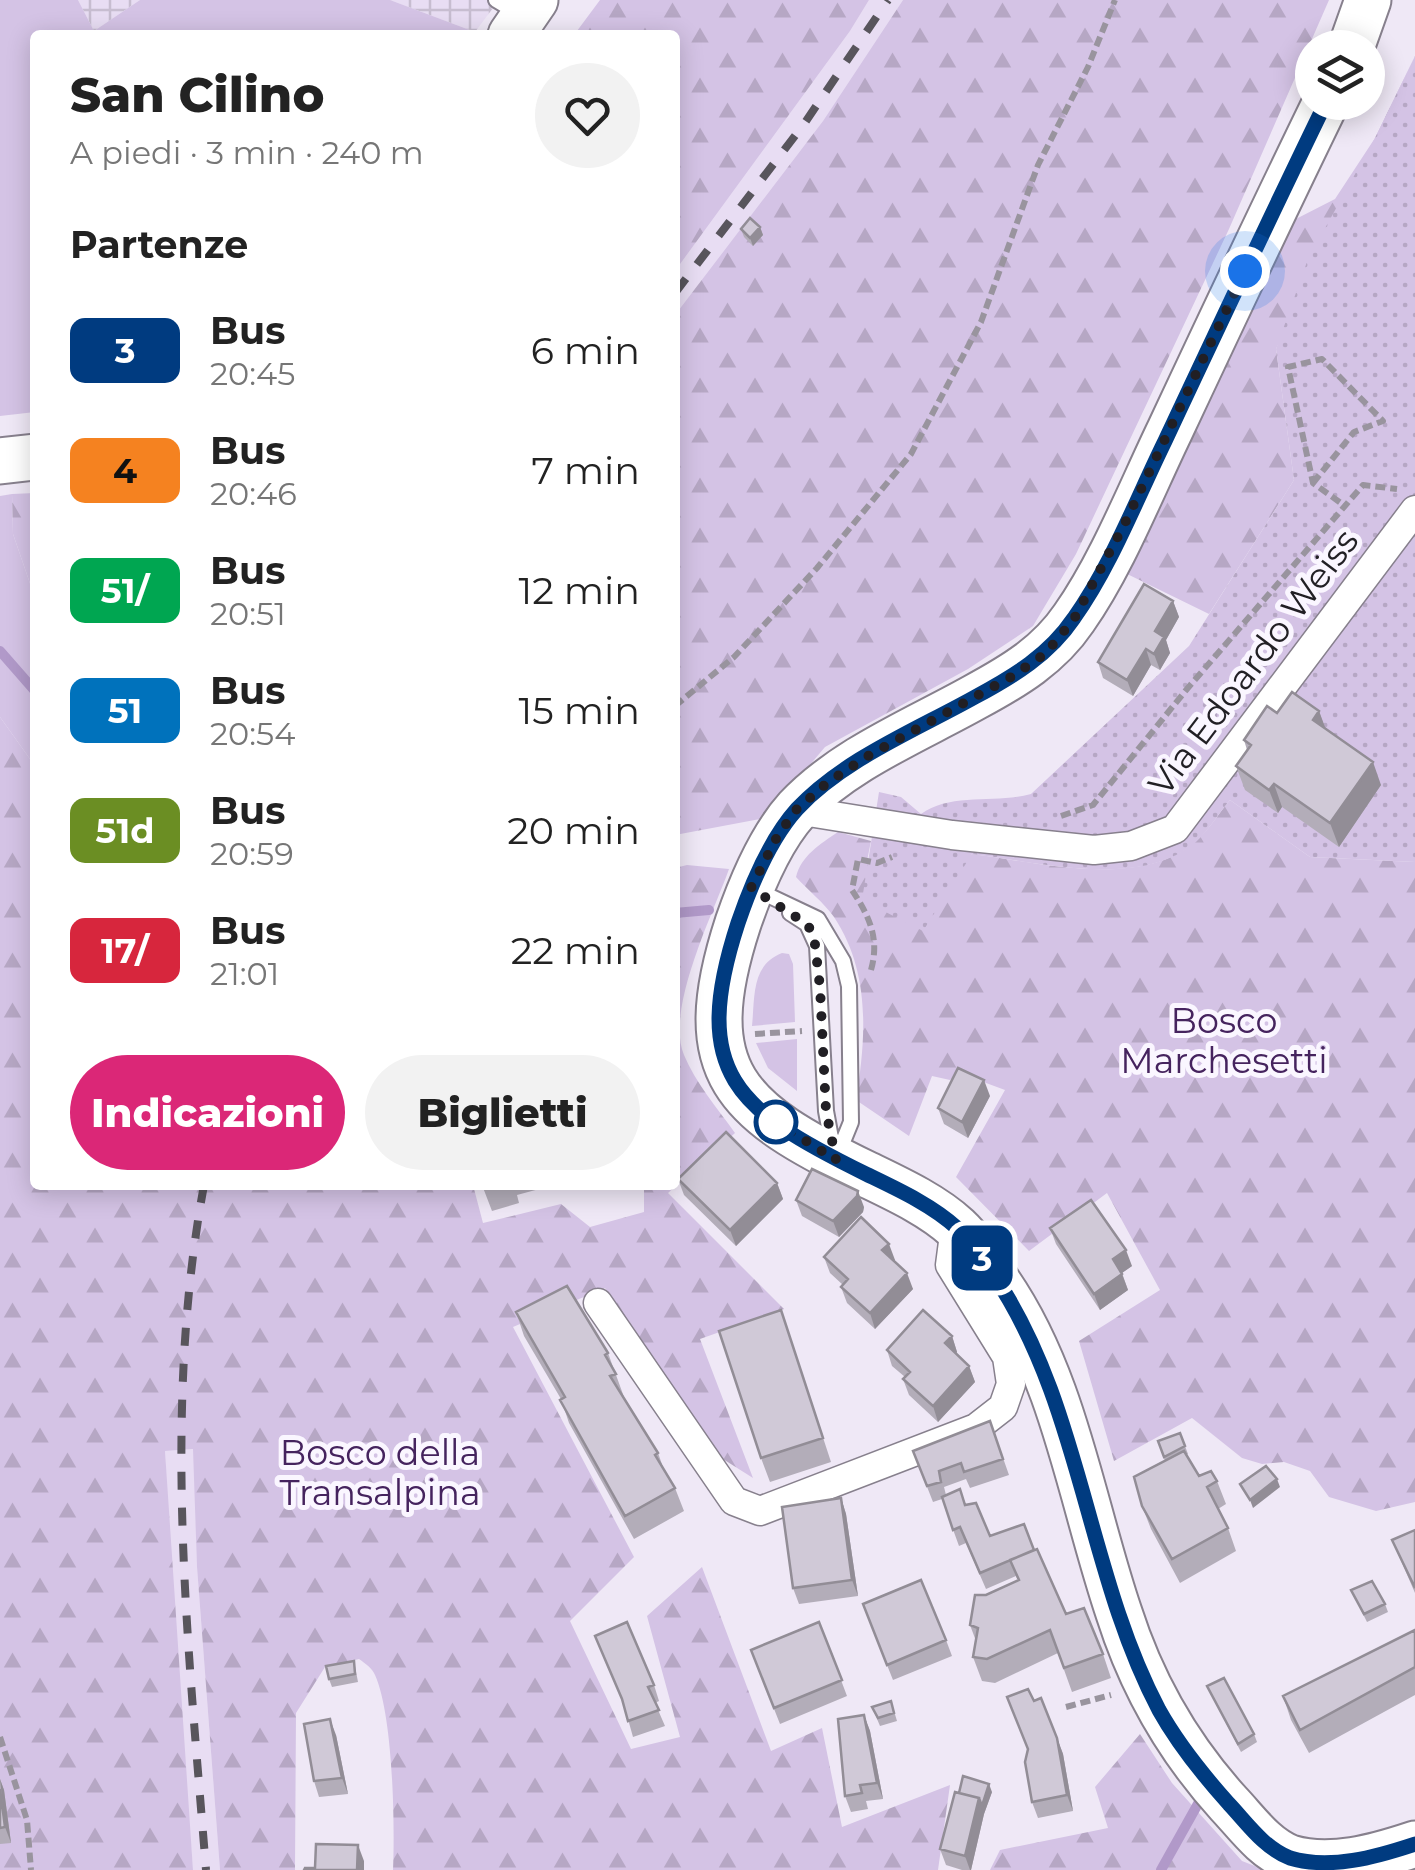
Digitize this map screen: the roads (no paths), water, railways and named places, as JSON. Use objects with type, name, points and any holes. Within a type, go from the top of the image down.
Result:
[{"type":"main road","points":[[1357,30],[1368,0]]},
{"type":"main road","points":[[1317,120],[1154,462],[1074,619],[1045,654],[868,756],[796,810],[751,888],[723,976],[717,1022],[723,1056],[734,1083],[754,1107],[836,1160],[908,1196],[956,1227],[1000,1285],[1026,1332],[1067,1438],[1119,1614],[1142,1673],[1161,1714],[1202,1774],[1260,1838],[1290,1858],[1330,1865],[1415,1844]]},
{"type":"main road","points":[[0,461],[30,458]]},
{"type":"street","name":"Via Edoardo Weiss","points":[[796,810],[952,835],[1094,850],[1131,846],[1174,829],[1404,540],[1415,510]]},
{"type":"street","points":[[598,1303],[734,1501],[760,1511],[976,1428],[1003,1407],[1011,1384],[1007,1358],[950,1265],[956,1227]]},
{"type":"lane","points":[[751,888],[818,919],[843,961],[848,986],[851,1122],[836,1160]]},
{"type":"lane","points":[[751,888],[807,924],[814,936],[826,1111],[836,1160]]},
{"type":"waterway","points":[[0,651],[30,685]]},
{"type":"waterway","points":[[680,913],[709,910]]},
{"type":"waterway","points":[[1161,1870],[1199,1802]]},
{"type":"railway","points":[[680,286],[804,124],[888,0]]},
{"type":"railway","points":[[203,1190],[191,1270],[181,1441],[186,1613],[206,1870]]},
{"type":"park label","name":"Bosco Marchesetti","points":[[1224,1040]]},
{"type":"park label","name":"Bosco della Transalpina","points":[[380,1472]]}]
